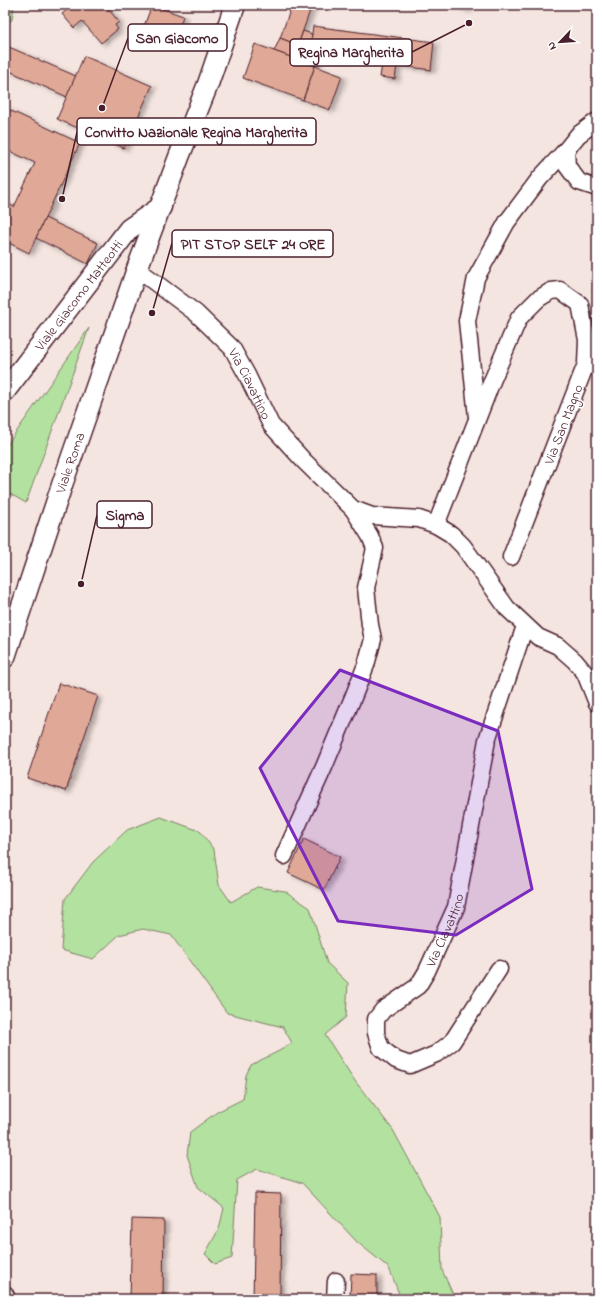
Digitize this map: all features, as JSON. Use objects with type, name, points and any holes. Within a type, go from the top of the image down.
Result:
[{"type":"street","name":"Viale Roma","points":[[5,657],[63,482],[137,269],[208,84],[235,5]]},
{"type":"street","name":"Via San Magno","points":[[477,419],[467,321],[476,278],[507,222],[540,178],[578,135],[597,121]]},
{"type":"street","points":[[566,150],[567,166],[579,182],[597,188]]},
{"type":"street","name":"Viale Giacomo Matteotti","points":[[5,391],[129,229],[161,207]]},
{"type":"street","name":"Via Ciavattino","points":[[137,269],[196,313],[232,348],[247,374],[271,425],[304,461],[353,509],[370,536],[375,548],[366,588],[373,639],[363,673],[324,767],[284,856]]},
{"type":"street","name":"Via San Magno","points":[[436,525],[477,419],[519,318],[538,299],[551,291],[560,290],[580,304],[587,340],[586,364],[511,557]]},
{"type":"street","name":"Via Ciavattino","points":[[353,509],[372,516],[419,519],[436,525],[451,534],[463,546],[507,608],[538,637],[558,646],[575,661],[585,673],[597,703]]},
{"type":"street","name":"Via Ciavattino","points":[[499,969],[452,1042],[436,1054],[410,1065],[396,1060],[381,1048],[376,1033],[376,1019],[383,1010],[418,986],[427,971],[456,907],[487,740],[525,626]]},
{"type":"street","points":[[335,1299],[336,1281]]},
{"type":"street","points":[[5,1294],[7,1299]]},
{"type":"highlighted area","points":[[340,670],[498,731],[532,889],[456,935],[338,921],[260,768]]},
{"type":"green space","points":[[5,5],[14,5],[12,20],[5,23]]},
{"type":"green space","points":[[89,328],[26,503],[5,491],[5,448]]},
{"type":"green space","points":[[161,817],[200,831],[214,850],[219,885],[231,902],[257,887],[285,891],[310,908],[327,963],[348,983],[346,1017],[325,1035],[355,1081],[393,1130],[440,1217],[442,1270],[455,1299],[401,1299],[389,1268],[357,1242],[302,1183],[257,1169],[237,1180],[232,1258],[215,1264],[205,1254],[219,1229],[224,1208],[198,1187],[187,1155],[190,1132],[217,1112],[243,1099],[246,1075],[251,1065],[292,1043],[283,1027],[227,1013],[171,935],[143,929],[119,935],[93,959],[61,950],[65,899],[93,862],[127,830]]},
{"type":"building","points":[[73,5],[105,5],[119,22],[115,25],[118,29],[101,43],[82,21],[74,28],[62,14]]},
{"type":"building","points":[[152,5],[183,16],[174,43],[142,31]]},
{"type":"building","points":[[292,5],[312,5],[298,45],[280,38]]},
{"type":"building","points":[[454,5],[469,5],[467,10]]},
{"type":"building","points":[[313,26],[434,42],[431,70],[397,65],[395,79],[380,77],[382,64],[309,54]]},
{"type":"building","points":[[303,31],[312,34],[309,54],[320,55],[315,66],[274,51],[280,38],[298,45]]},
{"type":"building","points":[[255,44],[315,66],[303,100],[243,78]]},
{"type":"building","points":[[9,47],[76,76],[67,97],[5,69],[5,57]]},
{"type":"building","points":[[84,56],[152,86],[124,148],[57,119]]},
{"type":"building","points":[[315,66],[342,76],[330,110],[303,100]]},
{"type":"building","points":[[5,108],[80,143],[29,253],[5,241],[5,202],[14,207],[35,163],[5,149]]},
{"type":"building","points":[[45,218],[98,243],[88,264],[36,238]]},
{"type":"building","points":[[59,683],[98,696],[66,791],[27,778]]},
{"type":"building","points":[[304,839],[340,857],[324,890],[288,873]]},
{"type":"building","points":[[255,1193],[281,1194],[280,1299],[253,1299]]},
{"type":"building","points":[[132,1219],[164,1220],[163,1299],[130,1299]]},
{"type":"building","points":[[351,1274],[377,1275],[377,1299],[350,1299]]},
{"type":"place","name":"Regina Margherita","points":[[469,23]]},
{"type":"place","name":"San Giacomo","points":[[102,108]]},
{"type":"place","name":"Convitto Nazionale Regina Margherita","points":[[62,199]]},
{"type":"place","name":"PIT STOP SELF 24 ORE","points":[[152,313]]},
{"type":"place","name":"Sigma","points":[[81,584]]}]
